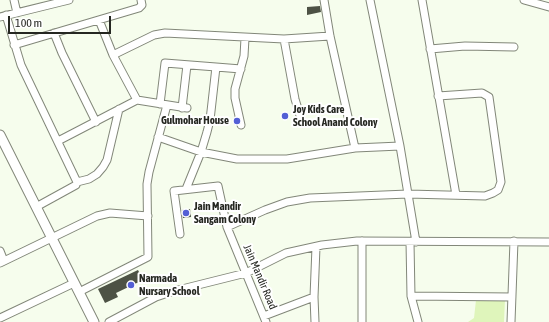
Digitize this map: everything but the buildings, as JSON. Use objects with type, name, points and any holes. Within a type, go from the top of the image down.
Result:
[{"type":"street","points":[[14,0],[17,13]]},
{"type":"street","points":[[69,0],[3,16],[21,65],[77,182]]},
{"type":"street","points":[[14,45],[139,8],[142,5],[141,0]]},
{"type":"street","points":[[324,0],[330,36],[354,148]]},
{"type":"street","points":[[370,0],[400,146],[408,194],[413,242],[411,296],[418,322]]},
{"type":"street","points":[[422,0],[456,195]]},
{"type":"street","points":[[524,0],[549,7]]},
{"type":"street","points":[[99,20],[113,55],[137,100]]},
{"type":"street","points":[[54,33],[62,53],[96,122]]},
{"type":"street","points":[[113,55],[154,35],[165,33],[284,39],[330,36]]},
{"type":"street","points":[[241,125],[235,98],[235,89],[244,56],[245,38]]},
{"type":"street","points":[[284,39],[301,119]]},
{"type":"street","points":[[430,49],[465,46],[514,47]]},
{"type":"street","points":[[79,292],[148,257],[147,184],[158,137],[163,105],[165,63],[241,69]]},
{"type":"street","points":[[58,141],[137,100],[185,108],[187,65]]},
{"type":"street","points":[[180,234],[174,191],[186,189],[201,152],[210,120],[216,67]]},
{"type":"street","points":[[227,227],[264,210],[287,202],[302,199],[408,194],[489,195],[498,190],[501,182],[489,97],[482,93],[438,96]]},
{"type":"street","points":[[36,207],[76,186],[77,182],[89,179],[97,174],[103,167],[107,160],[119,110]]},
{"type":"street","points":[[158,137],[201,152],[238,159],[287,159],[354,148],[400,146]]},
{"type":"street","points":[[1,138],[94,322]]},
{"type":"street","name":"Jain Mandir Road","points":[[186,189],[218,186],[227,227],[265,319]]},
{"type":"street","points":[[0,251],[2,262],[97,216],[110,213],[148,216]]},
{"type":"street","points":[[362,241],[362,322]]},
{"type":"street","points":[[109,322],[156,297],[246,273],[286,253],[316,247],[362,241],[549,242]]},
{"type":"street","points":[[511,322],[514,242]]},
{"type":"street","points":[[315,322],[314,298],[316,247]]},
{"type":"street","points":[[0,318],[74,283]]},
{"type":"street","points":[[411,296],[512,297]]},
{"type":"street","points":[[265,319],[314,298]]},
{"type":"green space","points":[[505,299],[504,322],[468,322],[474,318],[476,300]]},
{"type":"place","name":"Joy Kids Care School Anand Colony","points":[[285,116]]},
{"type":"place","name":"Gulmohar House","points":[[237,121]]},
{"type":"place","name":"Jain Mandir Sangam Colony","points":[[186,213]]},
{"type":"place","name":"Narmada Nursary School","points":[[131,285]]}]
